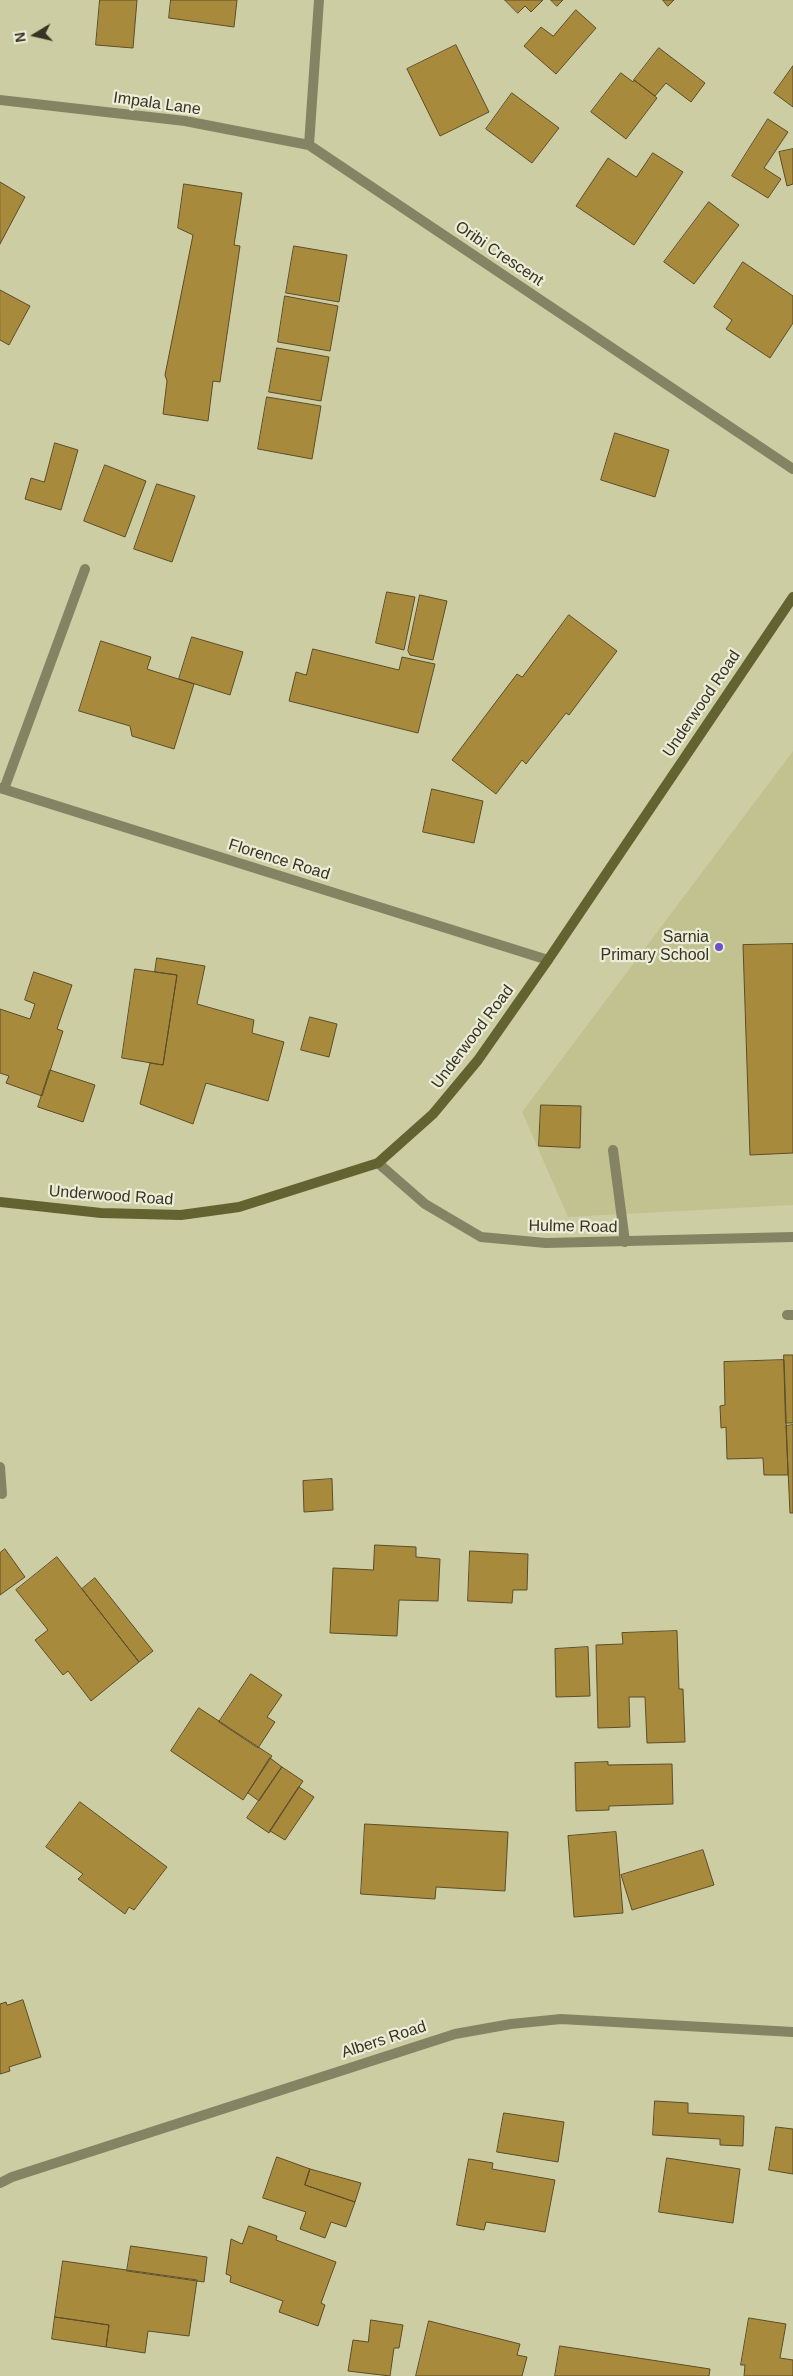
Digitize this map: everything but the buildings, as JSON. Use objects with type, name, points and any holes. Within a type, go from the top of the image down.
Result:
[{"type":"main road","name":"Underwood Road","points":[[0,1202],[101,1213],[182,1215],[239,1207],[378,1162],[433,1114],[478,1060],[548,960],[793,597]]},
{"type":"street","points":[[309,145],[319,0]]},
{"type":"street","name":"Impala Lane","points":[[0,100],[186,121],[309,145]]},
{"type":"street","name":"Oribi Crescent","points":[[309,145],[793,469]]},
{"type":"street","points":[[2,789],[85,569]]},
{"type":"street","name":"Florence Road","points":[[2,789],[548,960]]},
{"type":"street","points":[[613,1150],[625,1242]]},
{"type":"street","name":"Hulme Road","points":[[378,1162],[425,1204],[481,1237],[546,1244],[793,1237]]},
{"type":"street","points":[[0,1467],[2,1494]]},
{"type":"street","name":"Albers Road","points":[[0,2183],[12,2177],[455,2034],[511,2024],[561,2019],[793,2032]]},
{"type":"shaded area","name":"Sarnia Primary School","points":[[793,751],[793,1205],[568,1217],[522,1112]]},
{"type":"place","name":"Sarnia Primary School","points":[[719,947]]}]
